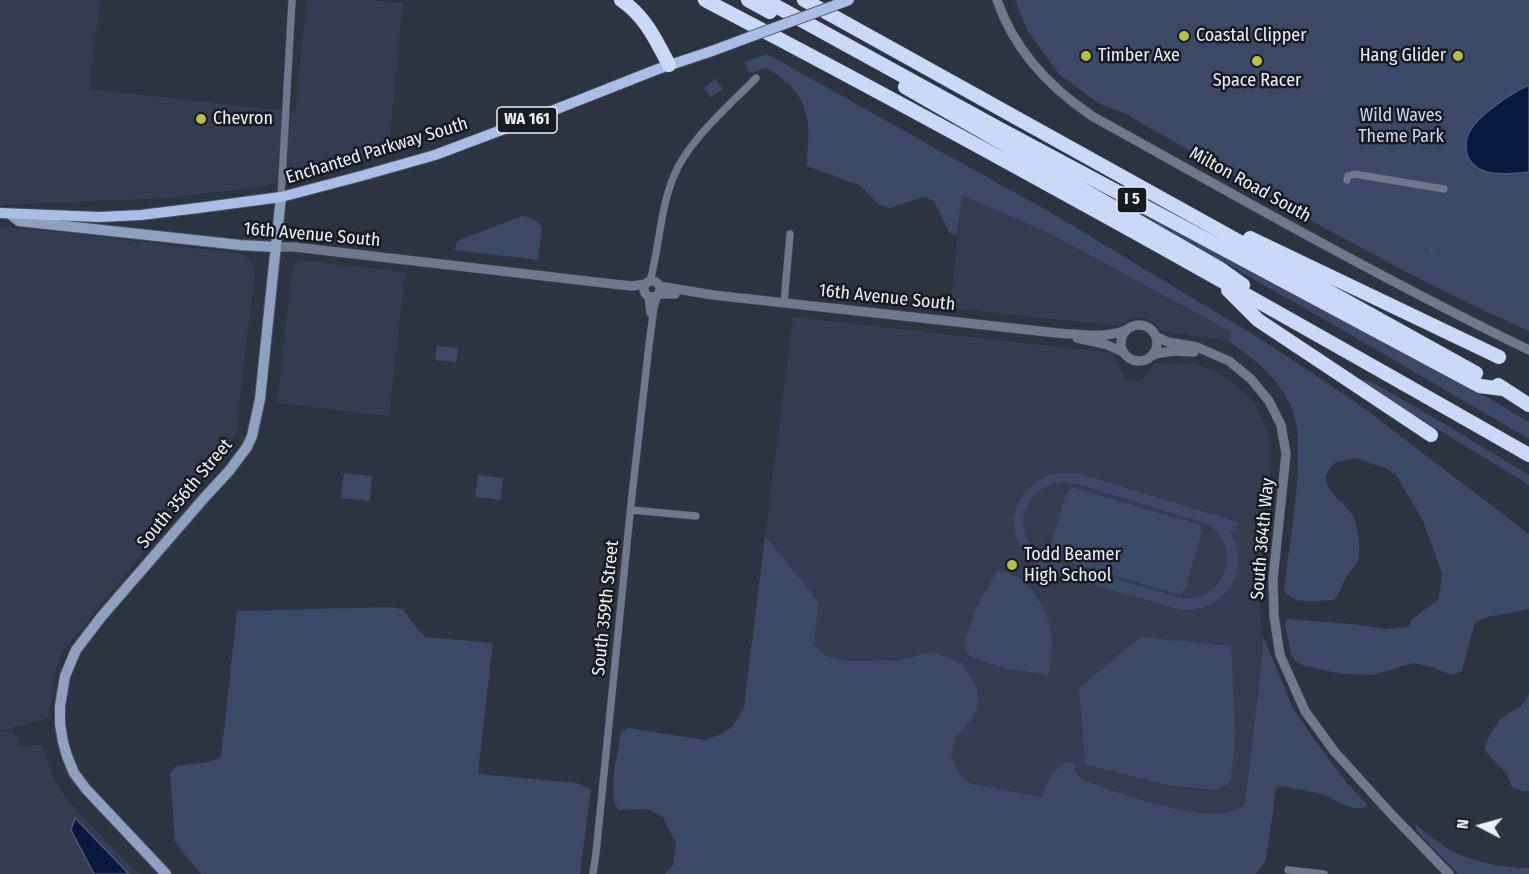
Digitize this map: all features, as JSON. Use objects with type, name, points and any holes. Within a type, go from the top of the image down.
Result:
[{"type":"highway","points":[[621,0],[650,29],[669,65]]},
{"type":"highway","name":"I 5","points":[[705,0],[977,145],[1300,324],[1529,456]]},
{"type":"highway","name":"I 5","points":[[748,0],[813,34],[1219,268],[1300,324]]},
{"type":"highway","name":"I 5","points":[[765,0],[1016,138],[1480,386],[1503,389]]},
{"type":"highway","name":"I 5","points":[[804,0],[1529,405]]},
{"type":"highway","points":[[1128,179],[1499,357]]},
{"type":"highway","points":[[1218,280],[1258,320],[1431,435]]},
{"type":"main road","name":"Enchanted Parkway South","points":[[5,214],[66,217],[120,216],[281,197],[435,155],[669,65],[849,0]]},
{"type":"main road","name":"South 356th Street","points":[[166,874],[86,789],[74,773],[67,756],[60,724],[62,691],[65,675],[76,650],[102,616],[229,471],[247,447],[255,425],[260,399],[281,197]]},
{"type":"main road","name":"16th Avenue South","points":[[5,214],[19,221],[276,247]]},
{"type":"street","name":"South 356th Street","points":[[281,197],[292,0]]},
{"type":"street","name":"Milton Road South","points":[[997,0],[1016,40],[1043,76],[1064,96],[1092,116],[1308,236],[1529,350]]},
{"type":"street","name":"South 359th Street","points":[[593,874],[649,345],[656,250],[668,195],[683,159],[704,131],[756,78]]},
{"type":"street","points":[[1347,180],[1348,176],[1355,174],[1444,189]]},
{"type":"street","points":[[784,303],[790,234]]},
{"type":"street","name":"16th Avenue South","points":[[276,247],[305,248],[1057,333],[1106,335],[1126,330]]},
{"type":"street","points":[[1140,325],[1153,332],[1157,345],[1151,356],[1146,360],[1134,361],[1129,358],[1121,345],[1121,339],[1126,330],[1140,325]]},
{"type":"street","name":"South 364th Way","points":[[1153,332],[1167,342],[1197,347],[1230,361],[1251,379],[1269,401],[1281,425],[1286,454],[1273,579],[1276,639],[1280,655],[1305,711],[1335,751],[1449,874]]},
{"type":"street","name":"16th Avenue South","points":[[1057,333],[1105,344],[1124,352]]},
{"type":"street","name":"South 364th Way","points":[[1151,356],[1161,352],[1175,351],[1215,354]]},
{"type":"street","points":[[631,510],[696,516]]},
{"type":"street","points":[[1288,870],[1324,874]]},
{"type":"shaded area","points":[[0,0],[100,0],[89,89],[295,112],[307,0],[371,0],[403,3],[388,156],[261,187],[166,198],[0,205]]},
{"type":"shaded area","points":[[1529,85],[1529,172],[1493,173],[1477,168],[1466,151],[1467,139],[1474,124],[1488,111]]},
{"type":"shaded area","points":[[962,194],[1051,234],[1231,332],[1228,341],[1162,331],[1153,322],[1142,317],[1129,319],[1119,326],[950,308]]},
{"type":"shaded area","points":[[0,227],[62,232],[242,254],[249,258],[255,270],[236,432],[227,447],[63,650],[56,669],[48,718],[2,731],[13,733],[18,739],[18,746],[42,745],[52,774],[64,795],[139,874],[0,874]]},
{"type":"shaded area","points":[[299,260],[405,272],[389,416],[277,403],[293,265]]},
{"type":"shaded area","name":"Todd Beamer High School","points":[[793,317],[1113,353],[1125,379],[1141,381],[1155,363],[1194,364],[1214,370],[1236,385],[1253,401],[1269,436],[1271,473],[1259,594],[1263,651],[1238,865],[731,805]]},
{"type":"shaded area","points":[[75,818],[129,874],[94,874],[71,830]]},
{"type":"green space","name":"Wild Waves Theme Park","points":[[1015,0],[1529,0],[1529,331],[1426,282],[1274,200],[1126,114],[1098,103],[1060,75],[1028,32]]},
{"type":"green space","points":[[767,54],[1060,218],[1262,340],[1353,400],[1529,534],[1529,609],[1488,617],[1475,622],[1462,671],[1452,675],[1413,663],[1374,675],[1342,674],[1296,662],[1291,655],[1285,623],[1287,619],[1385,629],[1409,627],[1411,620],[1439,599],[1442,573],[1423,521],[1396,475],[1385,468],[1356,458],[1336,462],[1332,466],[1327,473],[1326,482],[1333,494],[1353,515],[1359,542],[1358,561],[1346,577],[1334,600],[1307,601],[1289,596],[1284,591],[1297,489],[1297,427],[1292,410],[1279,386],[1250,357],[1228,341],[1231,332],[1051,234],[962,195],[957,236],[949,232],[934,201],[923,197],[890,208],[878,204],[861,186],[807,166],[808,123],[805,109],[797,94],[781,77],[766,68],[749,73],[745,62]]},
{"type":"green space","points":[[715,79],[723,89],[711,97],[704,88]]},
{"type":"green space","points":[[1083,182],[1468,386],[1529,422],[1529,439],[1327,321]]},
{"type":"green space","points":[[522,216],[534,219],[542,228],[538,260],[455,250],[459,240]]},
{"type":"green space","points":[[437,346],[458,348],[456,362],[435,360]]},
{"type":"green space","points":[[1360,379],[1370,381],[1529,475],[1529,485],[1375,391]]},
{"type":"green space","points":[[344,473],[372,476],[370,501],[341,498]]},
{"type":"green space","points":[[1059,473],[1080,474],[1238,522],[1235,531],[1229,530],[1236,545],[1238,559],[1231,585],[1223,596],[1211,604],[1197,609],[1181,610],[1049,572],[1033,562],[1021,549],[1016,534],[1015,518],[1019,503],[1027,490],[1041,479]],"holes":[[[1063,482],[1077,484],[1208,524],[1219,535],[1225,547],[1227,559],[1225,572],[1219,583],[1210,592],[1197,597],[1182,598],[1054,562],[1039,554],[1024,531],[1027,505],[1035,494],[1047,486]]]},
{"type":"green space","points":[[478,475],[503,478],[501,500],[475,497]]},
{"type":"green space","points":[[1071,487],[1201,525],[1200,530],[1202,531],[1185,590],[1181,595],[1051,557],[1052,552],[1049,551],[1067,491],[1070,492]]},
{"type":"green space","points":[[765,536],[818,603],[814,645],[825,656],[850,661],[900,660],[932,652],[962,663],[977,688],[978,702],[971,720],[955,738],[951,756],[961,777],[971,784],[1042,797],[1050,776],[1068,762],[1074,764],[1076,773],[1082,780],[1166,807],[1212,814],[1231,811],[1245,804],[1263,651],[1262,634],[1293,708],[1313,738],[1367,807],[1351,807],[1322,794],[1280,786],[1276,789],[1266,860],[1256,874],[665,874],[673,865],[676,844],[663,817],[648,809],[618,810],[615,803],[613,783],[621,732],[628,728],[705,740],[732,727],[744,708]]},
{"type":"green space","points":[[998,569],[1023,581],[1043,608],[1052,636],[1052,654],[1048,675],[1004,668],[969,656],[964,645],[976,608]]},
{"type":"green space","points":[[389,607],[403,609],[426,637],[493,643],[478,774],[577,783],[591,789],[580,874],[201,874],[185,855],[175,841],[170,773],[176,766],[210,762],[221,757],[237,611]]},
{"type":"green space","points":[[1141,637],[1231,646],[1235,736],[1231,781],[1218,790],[1173,786],[1085,764],[1079,688]]},
{"type":"green space","points":[[1529,694],[1529,791],[1522,791],[1512,787],[1507,774],[1484,750],[1489,736],[1501,718],[1521,706]]},
{"type":"green space","points":[[1415,824],[1452,851],[1495,865],[1529,868],[1529,874],[1458,874],[1417,831]]},
{"type":"place","name":"Coastal Clipper","points":[[1184,36]]},
{"type":"place","name":"Timber Axe","points":[[1086,56]]},
{"type":"place","name":"Hang Glider","points":[[1458,56]]},
{"type":"place","name":"Space Racer","points":[[1257,61]]},
{"type":"place","name":"Chevron","points":[[201,119]]},
{"type":"place","name":"Todd Beamer High School","points":[[1012,565]]}]
